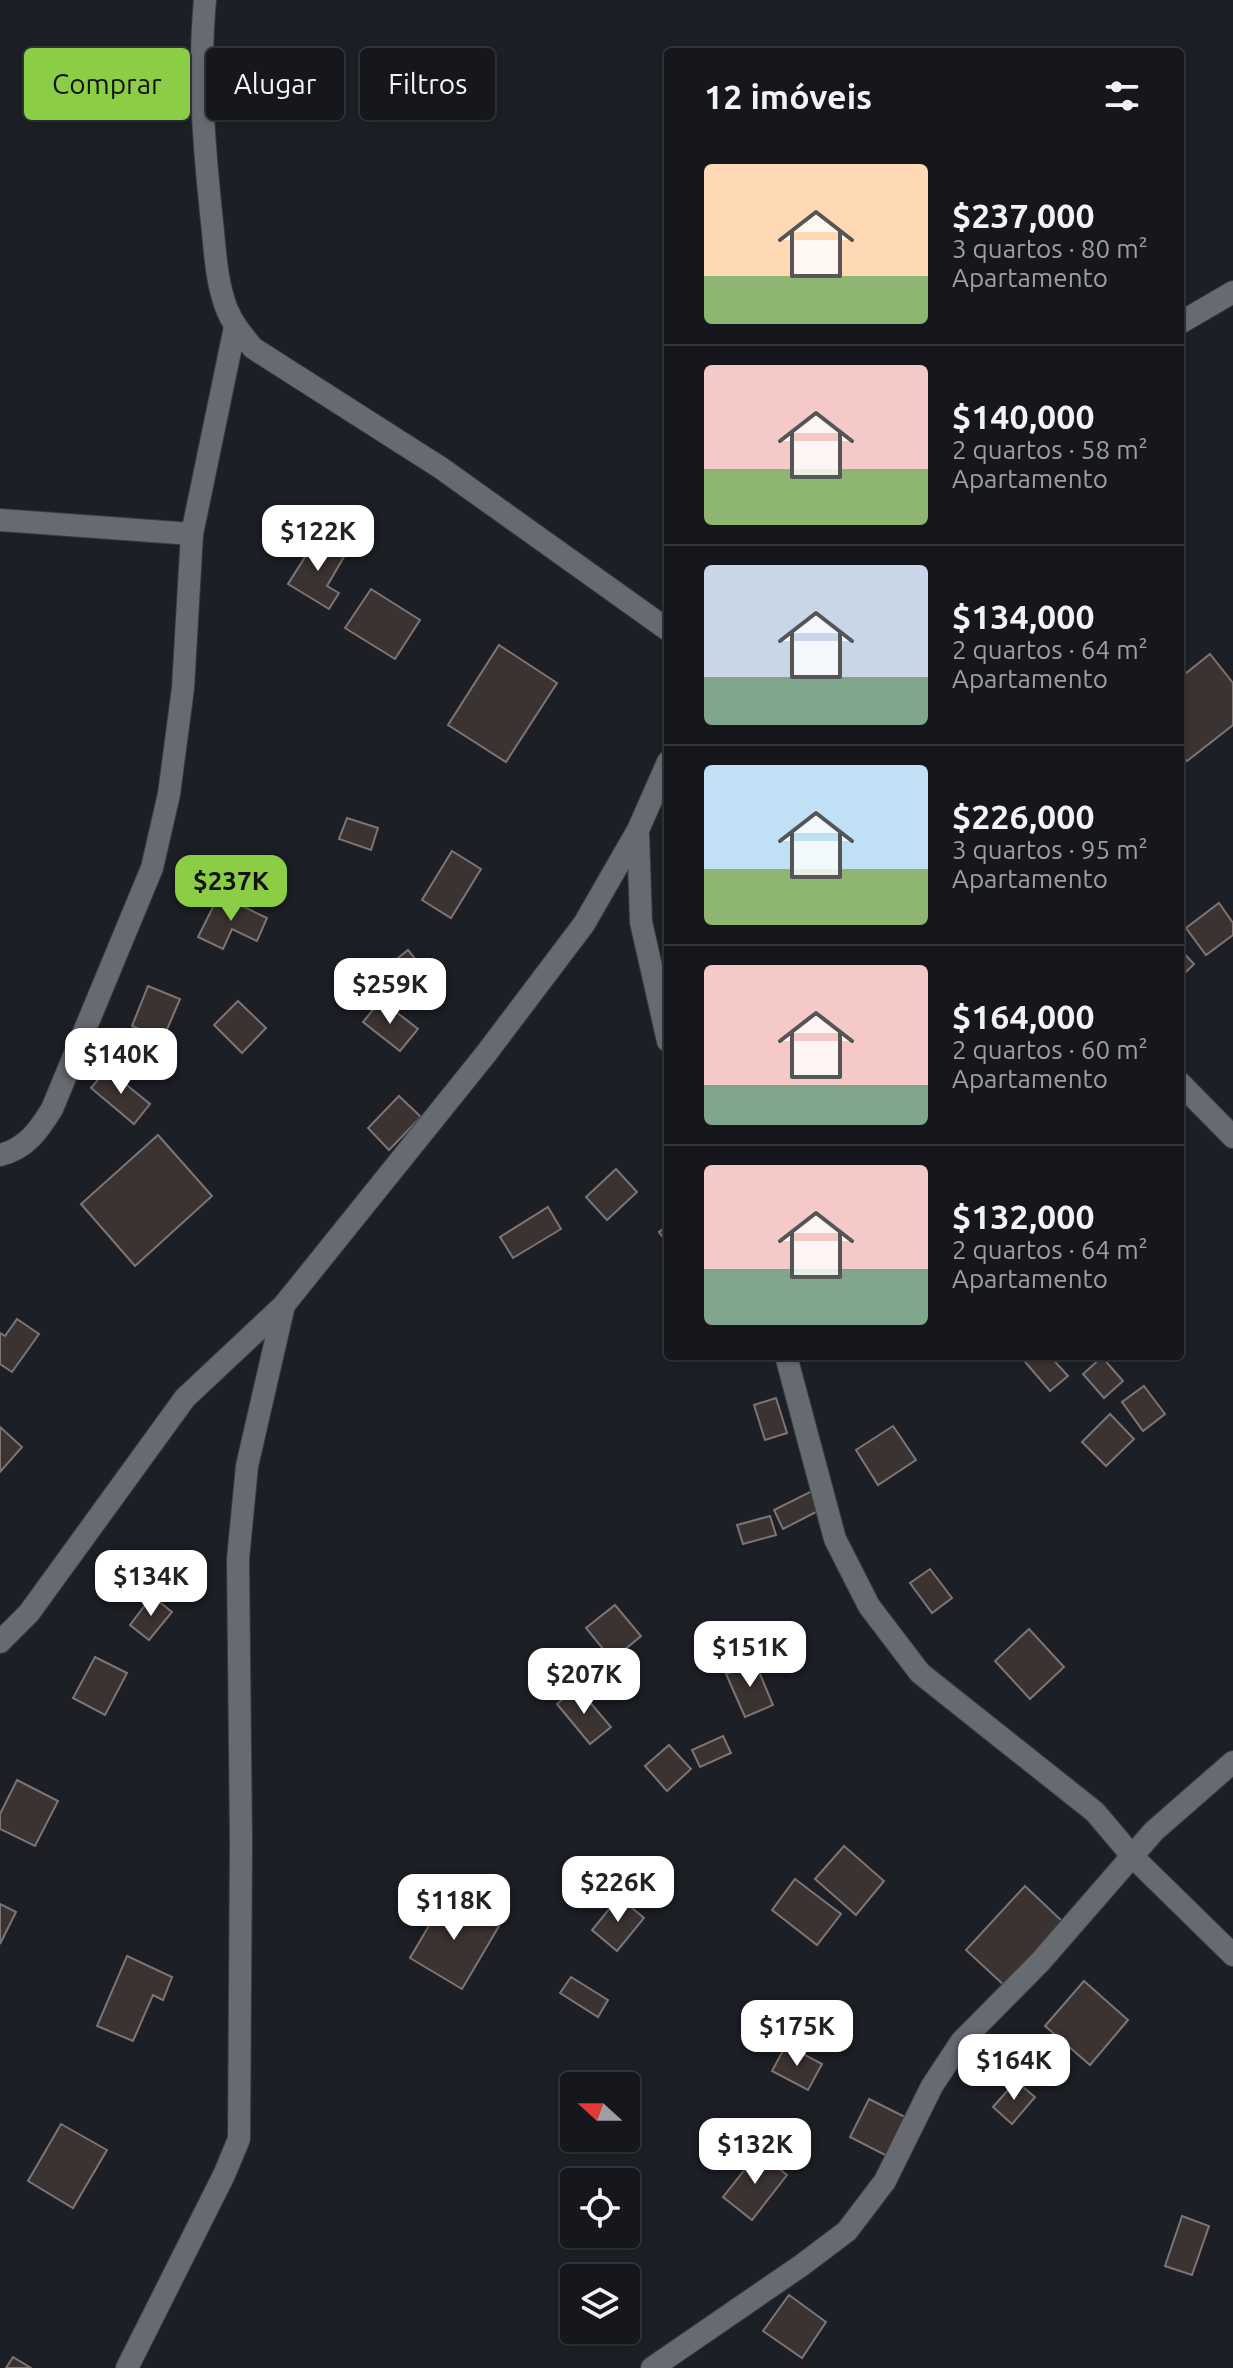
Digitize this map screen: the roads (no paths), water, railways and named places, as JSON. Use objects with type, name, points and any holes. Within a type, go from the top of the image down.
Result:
[{"type":"street","points":[[205,0],[200,55],[205,161],[219,285],[235,327],[253,348],[441,468],[664,627]]},
{"type":"street","points":[[1184,321],[1233,292]]},
{"type":"street","points":[[0,1155],[12,1152],[36,1135],[52,1109],[152,868],[169,794],[183,688],[192,534],[235,327]]},
{"type":"street","points":[[0,520],[192,534]]},
{"type":"street","points":[[0,1642],[29,1613],[185,1398],[284,1305],[485,1055],[584,924],[638,830],[664,771]]},
{"type":"street","points":[[638,830],[641,922],[664,1023]]},
{"type":"street","points":[[1184,1087],[1233,1137]]},
{"type":"street","points":[[127,2368],[239,2139],[241,1842],[238,1559],[247,1466],[284,1305]]},
{"type":"street","points":[[787,1360],[835,1539],[869,1606],[920,1673],[1095,1812],[1133,1857],[1233,1955]]},
{"type":"street","points":[[652,2368],[847,2231],[885,2181],[932,2086],[961,2042],[1040,1962],[1154,1831],[1233,1762]]}]
